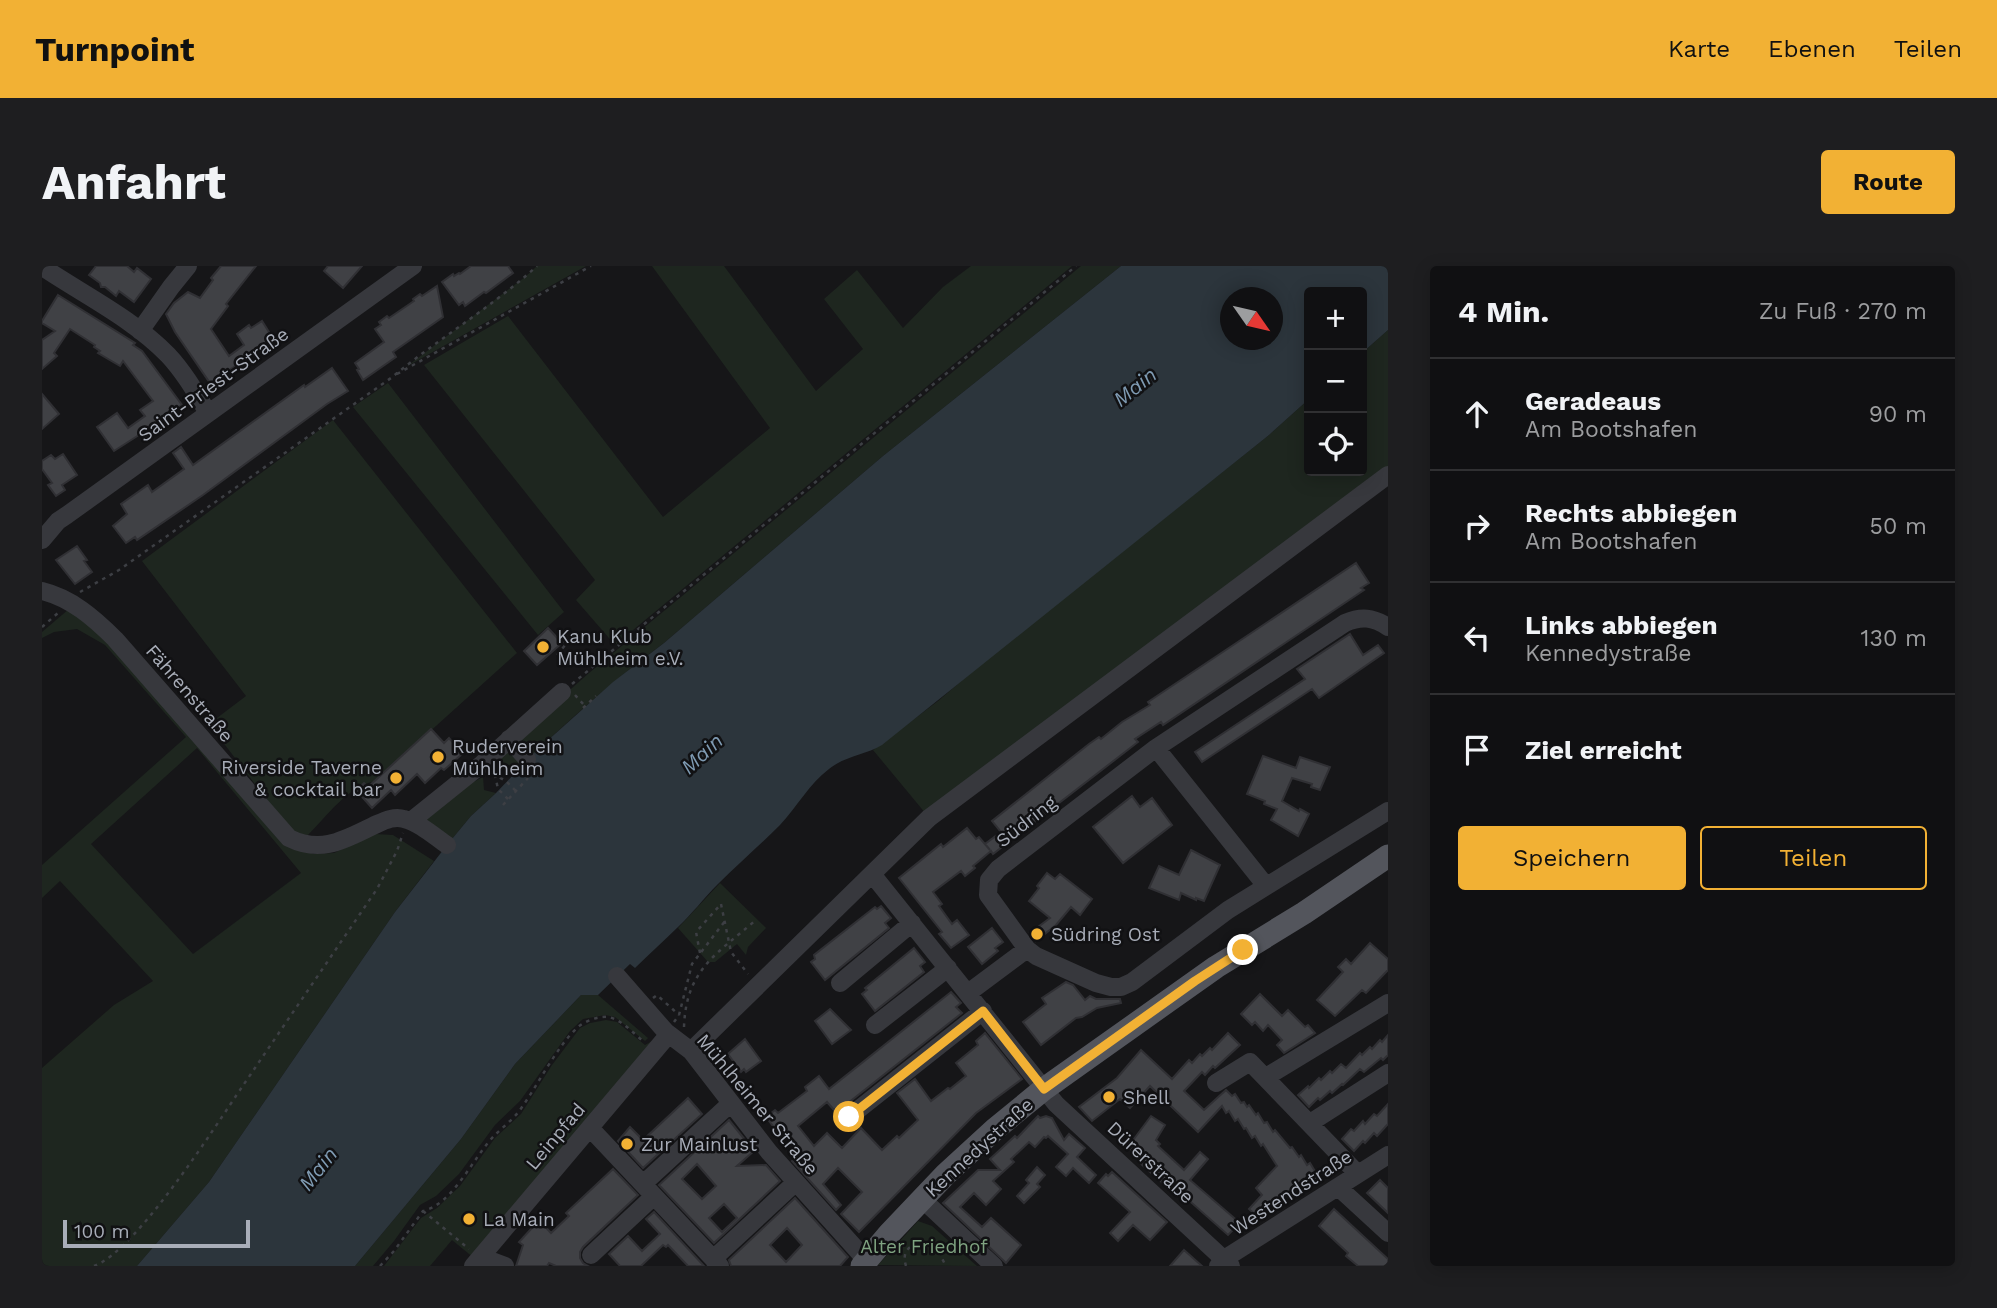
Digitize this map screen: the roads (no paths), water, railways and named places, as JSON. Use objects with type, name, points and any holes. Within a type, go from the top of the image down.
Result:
[{"type":"main road","name":"Kennedystraße","points":[[864,1263],[922,1199],[970,1152],[1044,1089],[1216,967],[1388,856]]},
{"type":"street","points":[[140,331],[188,266]]},
{"type":"street","name":"Saint-Priest-Straße","points":[[42,540],[58,521],[413,266]]},
{"type":"street","points":[[47,272],[140,331],[176,364],[208,413]]},
{"type":"street","name":"Leinpfad","points":[[477,1261],[590,1128],[678,1040],[757,986],[939,810],[1388,475]]},
{"type":"street","name":"Fährenstraße","points":[[42,591],[70,602],[92,617],[115,639],[289,838],[308,845],[328,845],[345,840],[384,821],[396,818],[411,821]]},
{"type":"street","name":"Südring","points":[[1388,627],[1366,617],[1345,623],[1156,748],[1010,859],[989,880],[988,895],[1027,948],[1036,956],[1096,983],[1121,987],[1132,982],[1228,910],[1388,811]]},
{"type":"street","points":[[447,845],[411,821],[489,769],[509,740],[562,692]]},
{"type":"street","points":[[509,740],[527,759]]},
{"type":"street","points":[[1156,748],[1266,886]]},
{"type":"street","name":"Dürerstraße","points":[[872,874],[1056,1104],[1224,1264]]},
{"type":"street","points":[[840,983],[912,923]]},
{"type":"street","points":[[968,992],[1027,948]]},
{"type":"street","points":[[875,1025],[948,968]]},
{"type":"street","name":"Mühlheimer Straße","points":[[617,976],[678,1040],[864,1263]]},
{"type":"street","points":[[1266,1077],[1388,1003]]},
{"type":"street","points":[[849,1117],[983,1011]]},
{"type":"street","points":[[1216,1083],[1250,1062],[1359,1174]]},
{"type":"street","points":[[1310,1123],[1388,1073]]},
{"type":"street","points":[[591,1255],[731,1103]]},
{"type":"street","points":[[590,1128],[717,1262],[796,1182]]},
{"type":"street","name":"Westendstraße","points":[[1224,1264],[1388,1155]]},
{"type":"street","points":[[1338,1186],[1388,1233]]},
{"type":"street","points":[[922,1199],[994,1266]]},
{"type":"street","points":[[477,1261],[505,1266]]},
{"type":"water","name":"Main","points":[[1121,266],[1388,266],[1388,330],[1367,349],[1367,287],[1304,287],[1304,404],[1269,435],[882,745],[842,761],[822,775],[780,825],[635,968],[630,964],[598,995],[581,995],[515,1064],[461,1139],[355,1266],[137,1266],[209,1182],[395,912],[471,816],[537,750],[613,682],[664,643],[883,456]]},
{"type":"place","name":"Kanu Klub Mühlheim e.V.","points":[[543,647]]},
{"type":"place","name":"Ruderverein Mühlheim","points":[[438,757]]},
{"type":"place","name":"Riverside Taverne & cocktail bar","points":[[396,778]]},
{"type":"place","name":"Südring Ost","points":[[1037,934]]},
{"type":"place","name":"Shell","points":[[1109,1097]]},
{"type":"place","name":"Zur Mainlust","points":[[627,1144]]},
{"type":"place","name":"La Main","points":[[469,1219]]},
{"type":"park label","name":"Alter Friedhof","points":[[924,1246]]}]
